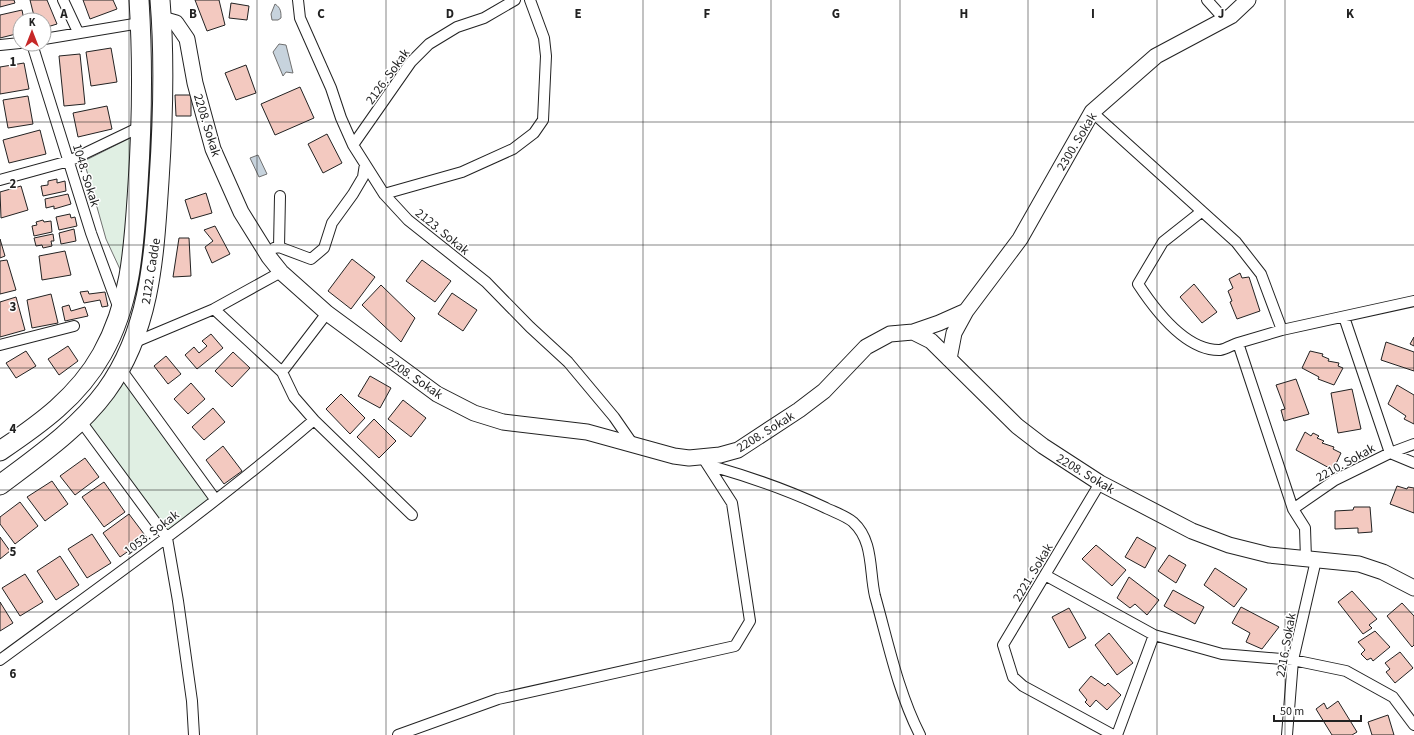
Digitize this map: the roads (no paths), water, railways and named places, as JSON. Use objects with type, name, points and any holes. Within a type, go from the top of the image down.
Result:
[{"type":"highway","name":"2122. Cadde","points":[[0,451],[51,415],[80,386],[102,356],[112,336],[126,297],[134,253],[142,126],[142,70],[139,0]]},
{"type":"highway","name":"2122. Cadde","points":[[0,485],[80,420],[106,392],[133,343],[152,271],[162,134],[162,19],[160,0]]},
{"type":"street","points":[[63,0],[78,32]]},
{"type":"street","name":"2123. Sokak","points":[[298,0],[300,18],[353,145],[384,194],[408,220],[486,282],[530,327],[568,362],[614,417],[632,444]]},
{"type":"street","name":"2126. Sokak","points":[[353,145],[411,62],[429,44],[457,27],[484,18],[515,0]]},
{"type":"street","points":[[384,194],[462,172],[513,149],[534,133],[542,120],[546,56],[544,38],[530,0]]},
{"type":"street","points":[[1207,0],[1225,20]]},
{"type":"street","name":"2300. Sokak","points":[[954,333],[966,311],[1020,239],[1092,112],[1156,56],[1225,20],[1248,0]]},
{"type":"street","name":"2208. Sokak","points":[[162,19],[176,23],[187,39],[195,83],[213,149],[241,212],[265,251],[281,272],[327,313],[437,394],[478,415],[503,422],[587,432],[674,456],[703,458],[738,450],[754,441],[824,391],[866,347],[890,334],[913,332],[935,345],[1017,426],[1043,446],[1100,483],[1192,531],[1229,544],[1269,555],[1359,564],[1383,572],[1414,588]]},
{"type":"street","points":[[52,37],[140,23]]},
{"type":"street","points":[[0,45],[12,44]]},
{"type":"street","name":"1048. Sokak","points":[[35,52],[70,161],[91,233],[121,313]]},
{"type":"street","points":[[1092,112],[1236,242],[1261,274],[1282,330]]},
{"type":"street","points":[[1,178],[70,161],[142,126]]},
{"type":"street","points":[[265,251],[279,247],[311,259],[324,248],[332,223],[353,194],[363,177],[365,164]]},
{"type":"street","points":[[279,247],[280,196]]},
{"type":"street","points":[[1201,212],[1163,242],[1138,284],[1149,301],[1180,334],[1199,347],[1221,350],[1238,343],[1282,330],[1344,318],[1414,301]]},
{"type":"street","points":[[133,343],[214,309],[281,272]]},
{"type":"street","points":[[214,309],[282,372],[294,396],[314,420],[412,515]]},
{"type":"street","points":[[913,332],[939,323],[966,311]]},
{"type":"street","points":[[282,372],[327,313]]},
{"type":"street","points":[[1344,318],[1390,453],[1414,464]]},
{"type":"street","points":[[935,345],[939,323]]},
{"type":"street","points":[[0,345],[74,326]]},
{"type":"street","points":[[935,345],[954,333]]},
{"type":"street","points":[[949,359],[954,333]]},
{"type":"street","name":"2216. Sokak","points":[[1238,343],[1293,509],[1305,528],[1311,560],[1293,660],[1287,735]]},
{"type":"street","points":[[120,368],[215,499]]},
{"type":"street","points":[[80,420],[167,538],[192,701],[194,735]]},
{"type":"street","name":"1053. Sokak","points":[[0,660],[167,538],[279,450],[314,420]]},
{"type":"street","name":"2210. Sokak","points":[[1293,509],[1335,480],[1390,453],[1414,444]]},
{"type":"street","points":[[398,735],[498,699],[735,646],[750,621],[732,503],[703,458]]},
{"type":"street","points":[[703,458],[714,467],[777,487],[812,502],[852,521],[857,527],[869,548],[875,594],[908,712],[920,735]]},
{"type":"street","name":"2221. Sokak","points":[[1100,483],[1003,645],[1013,677],[1023,686],[1113,735]]},
{"type":"street","points":[[1046,575],[1154,635],[1222,654],[1293,660],[1346,671],[1393,697],[1414,725]]},
{"type":"street","points":[[1117,735],[1154,635]]}]
